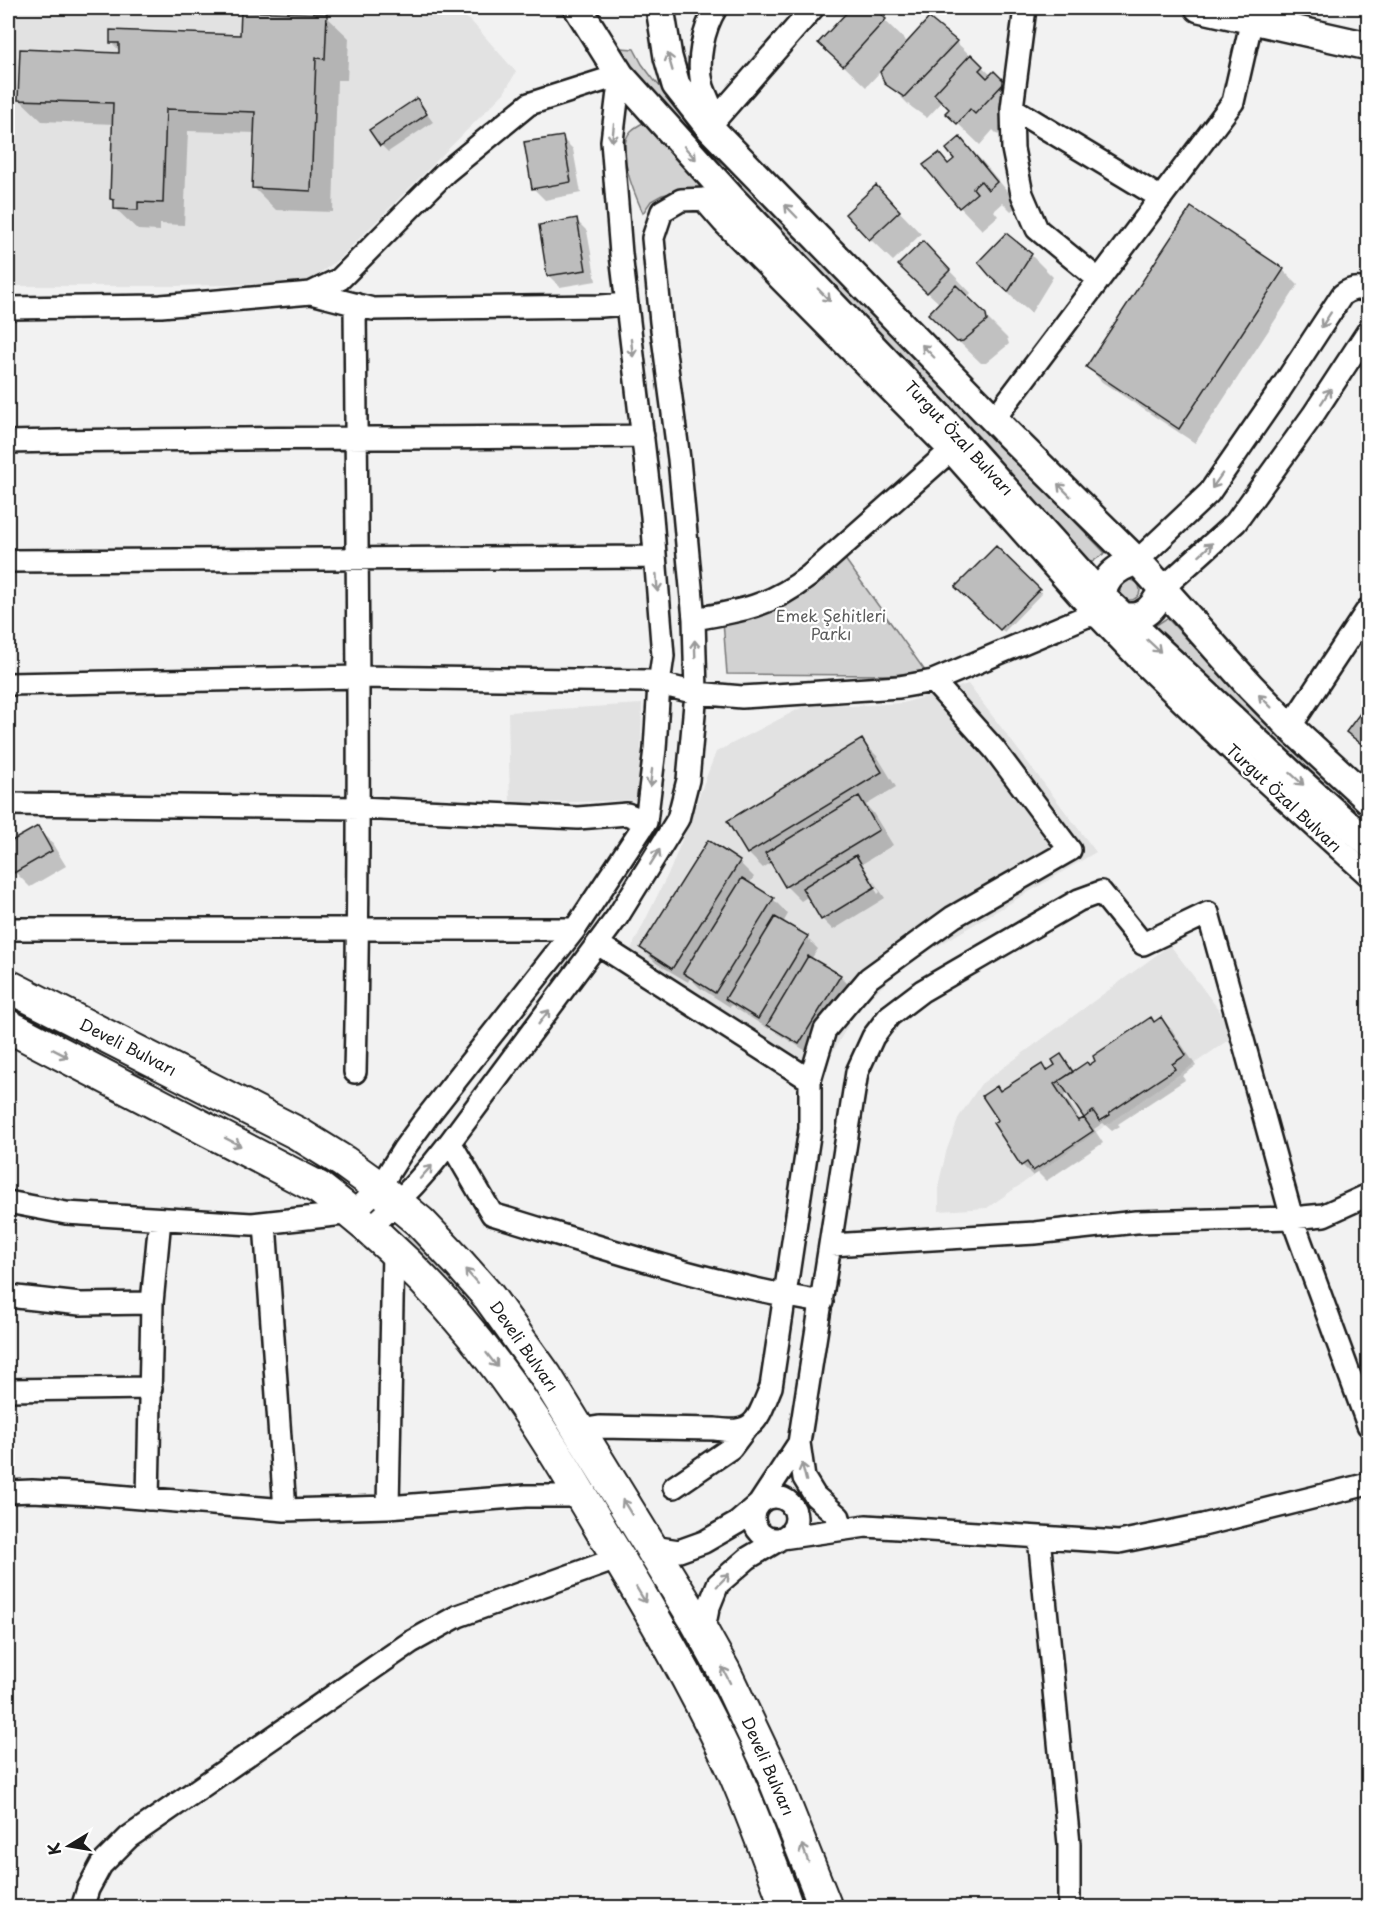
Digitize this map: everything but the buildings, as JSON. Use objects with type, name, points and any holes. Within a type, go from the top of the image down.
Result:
[{"type":"highway","name":"Develi Bulvarı","points":[[8,986],[297,1133],[344,1162],[388,1196],[420,1222],[458,1262],[489,1297],[525,1346],[580,1430],[703,1634],[724,1671],[771,1770],[826,1908]]},
{"type":"highway","name":"Develi Bulvarı","points":[[8,1026],[319,1188],[361,1221],[441,1298],[517,1395],[582,1496],[666,1639],[728,1758],[787,1908]]},
{"type":"main road","name":"Turgut Özal Bulvarı","points":[[578,8],[620,75],[731,198],[957,435],[1070,559],[1097,604],[1123,617],[1368,843]]},
{"type":"main road","points":[[660,8],[668,57],[676,85],[994,419],[1163,588],[1215,648],[1290,727],[1368,799]]},
{"type":"main road","points":[[1199,8],[1368,46]]},
{"type":"main road","points":[[1097,604],[1104,583],[1115,569],[1137,561]]},
{"type":"main road","points":[[1123,617],[1140,616],[1151,609],[1163,588]]},
{"type":"street","points":[[712,123],[703,86],[701,59],[704,38],[716,8]]},
{"type":"street","points":[[712,123],[813,8]]},
{"type":"street","points":[[1025,8],[1012,108],[1013,149],[1022,194],[1037,229],[1099,280]]},
{"type":"street","points":[[994,419],[1233,102],[1252,19]]},
{"type":"street","points":[[311,293],[340,279],[445,173],[529,104],[620,75],[612,141],[621,254],[643,436],[663,656],[646,822],[574,929],[403,1150],[388,1196]]},
{"type":"street","points":[[1012,108],[1161,198]]},
{"type":"street","points":[[8,1202],[66,1213],[252,1224],[361,1221],[450,1142],[598,944],[678,819],[688,780],[696,693],[694,619],[679,459],[661,322],[653,238],[662,211],[681,200],[731,198]]},
{"type":"street","name":"Turgut Özal Bulvarı","points":[[703,199],[1097,604],[1151,672],[1237,756],[1368,875]]},
{"type":"street","points":[[1137,561],[1209,493],[1342,295],[1357,288],[1368,292]]},
{"type":"street","points":[[8,308],[161,306],[311,293],[373,309],[627,304]]},
{"type":"street","points":[[355,304],[359,676],[355,1072]]},
{"type":"street","points":[[1163,588],[1236,522],[1313,415],[1368,331]]},
{"type":"street","points":[[8,442],[643,436]]},
{"type":"street","points":[[694,619],[756,607],[785,594],[809,576],[950,451]]},
{"type":"street","points":[[8,561],[655,557]]},
{"type":"street","points":[[8,684],[359,676],[648,681],[696,693],[742,697],[899,687],[933,681],[1097,604]]},
{"type":"street","points":[[1290,727],[1368,609]]},
{"type":"street","points":[[674,1487],[731,1448],[746,1428],[758,1419],[771,1387],[810,1129],[810,1080],[825,1030],[869,978],[953,917],[1070,850],[994,749],[933,681]]},
{"type":"street","points":[[8,804],[358,808],[578,818],[627,814],[646,822]]},
{"type":"street","points":[[839,1517],[815,1496],[804,1478],[799,1443],[857,1072],[873,1037],[889,1016],[922,991],[1079,900],[1101,892],[1143,944],[1209,913],[1292,1218],[1368,1425]]},
{"type":"street","points":[[8,929],[574,929]]},
{"type":"street","points":[[598,944],[810,1080]]},
{"type":"street","points":[[450,1142],[492,1214],[640,1259],[786,1296],[822,1302]]},
{"type":"street","points":[[831,1245],[1035,1233],[1136,1222],[1292,1218],[1324,1215],[1368,1195]]},
{"type":"street","points":[[148,1499],[152,1303],[160,1219]]},
{"type":"street","points":[[266,1223],[285,1510]]},
{"type":"street","points":[[388,1507],[393,1251]]},
{"type":"street","points":[[8,1296],[80,1304],[152,1303]]},
{"type":"street","points":[[8,1390],[151,1388]]},
{"type":"street","points":[[580,1430],[599,1427],[732,1431],[746,1428]]},
{"type":"street","points":[[799,1443],[759,1504],[754,1516],[757,1530],[768,1538],[866,1526],[1119,1542],[1203,1525],[1368,1484]]},
{"type":"street","points":[[8,1492],[32,1491],[285,1510],[388,1507],[526,1496],[582,1496]]},
{"type":"street","points":[[652,1547],[679,1551],[704,1542],[736,1523],[771,1497],[866,1526]]},
{"type":"street","points":[[703,1634],[708,1609],[718,1584],[748,1558],[788,1534],[795,1522],[794,1508],[789,1503]]},
{"type":"street","points":[[1039,1537],[1069,1844],[1069,1908]]},
{"type":"street","points":[[82,1908],[88,1889],[101,1865],[129,1837],[411,1642],[458,1616],[619,1558]]},
{"type":"shaded area","points":[[127,8],[451,8],[471,21],[516,72],[504,93],[338,260],[306,283],[8,286],[8,16]]},
{"type":"shaded area","points":[[968,684],[1096,852],[909,963],[858,1008],[822,1071],[629,953],[671,868],[716,752],[816,700],[851,706],[903,703]]},
{"type":"shaded area","points":[[642,704],[640,800],[510,804],[508,712]]},
{"type":"shaded area","points":[[1170,945],[1237,1034],[987,1208],[939,1211],[939,1182],[947,1149],[959,1117],[981,1084]]},
{"type":"green space","points":[[606,47],[634,49],[654,80],[815,253],[1105,553],[1089,564],[979,437],[920,374],[803,258]]},
{"type":"green space","points":[[643,123],[702,187],[662,195],[651,201],[643,213],[628,172],[625,148],[626,139],[631,131]]},
{"type":"green space","name":"Emek Şehitleri Parkı","points":[[840,552],[925,671],[892,675],[727,674],[723,621]]},
{"type":"green space","points":[[1130,580],[1137,583],[1140,590],[1137,597],[1130,600],[1123,597],[1120,590],[1123,583]]},
{"type":"green space","points":[[1167,618],[1244,699],[1368,816],[1368,828],[1150,629]]},
{"type":"green space","points":[[8,1001],[198,1098],[111,1063],[8,1014]]},
{"type":"green space","points":[[417,1229],[518,1356],[715,1679],[813,1907],[800,1907],[757,1793],[403,1241]]}]
